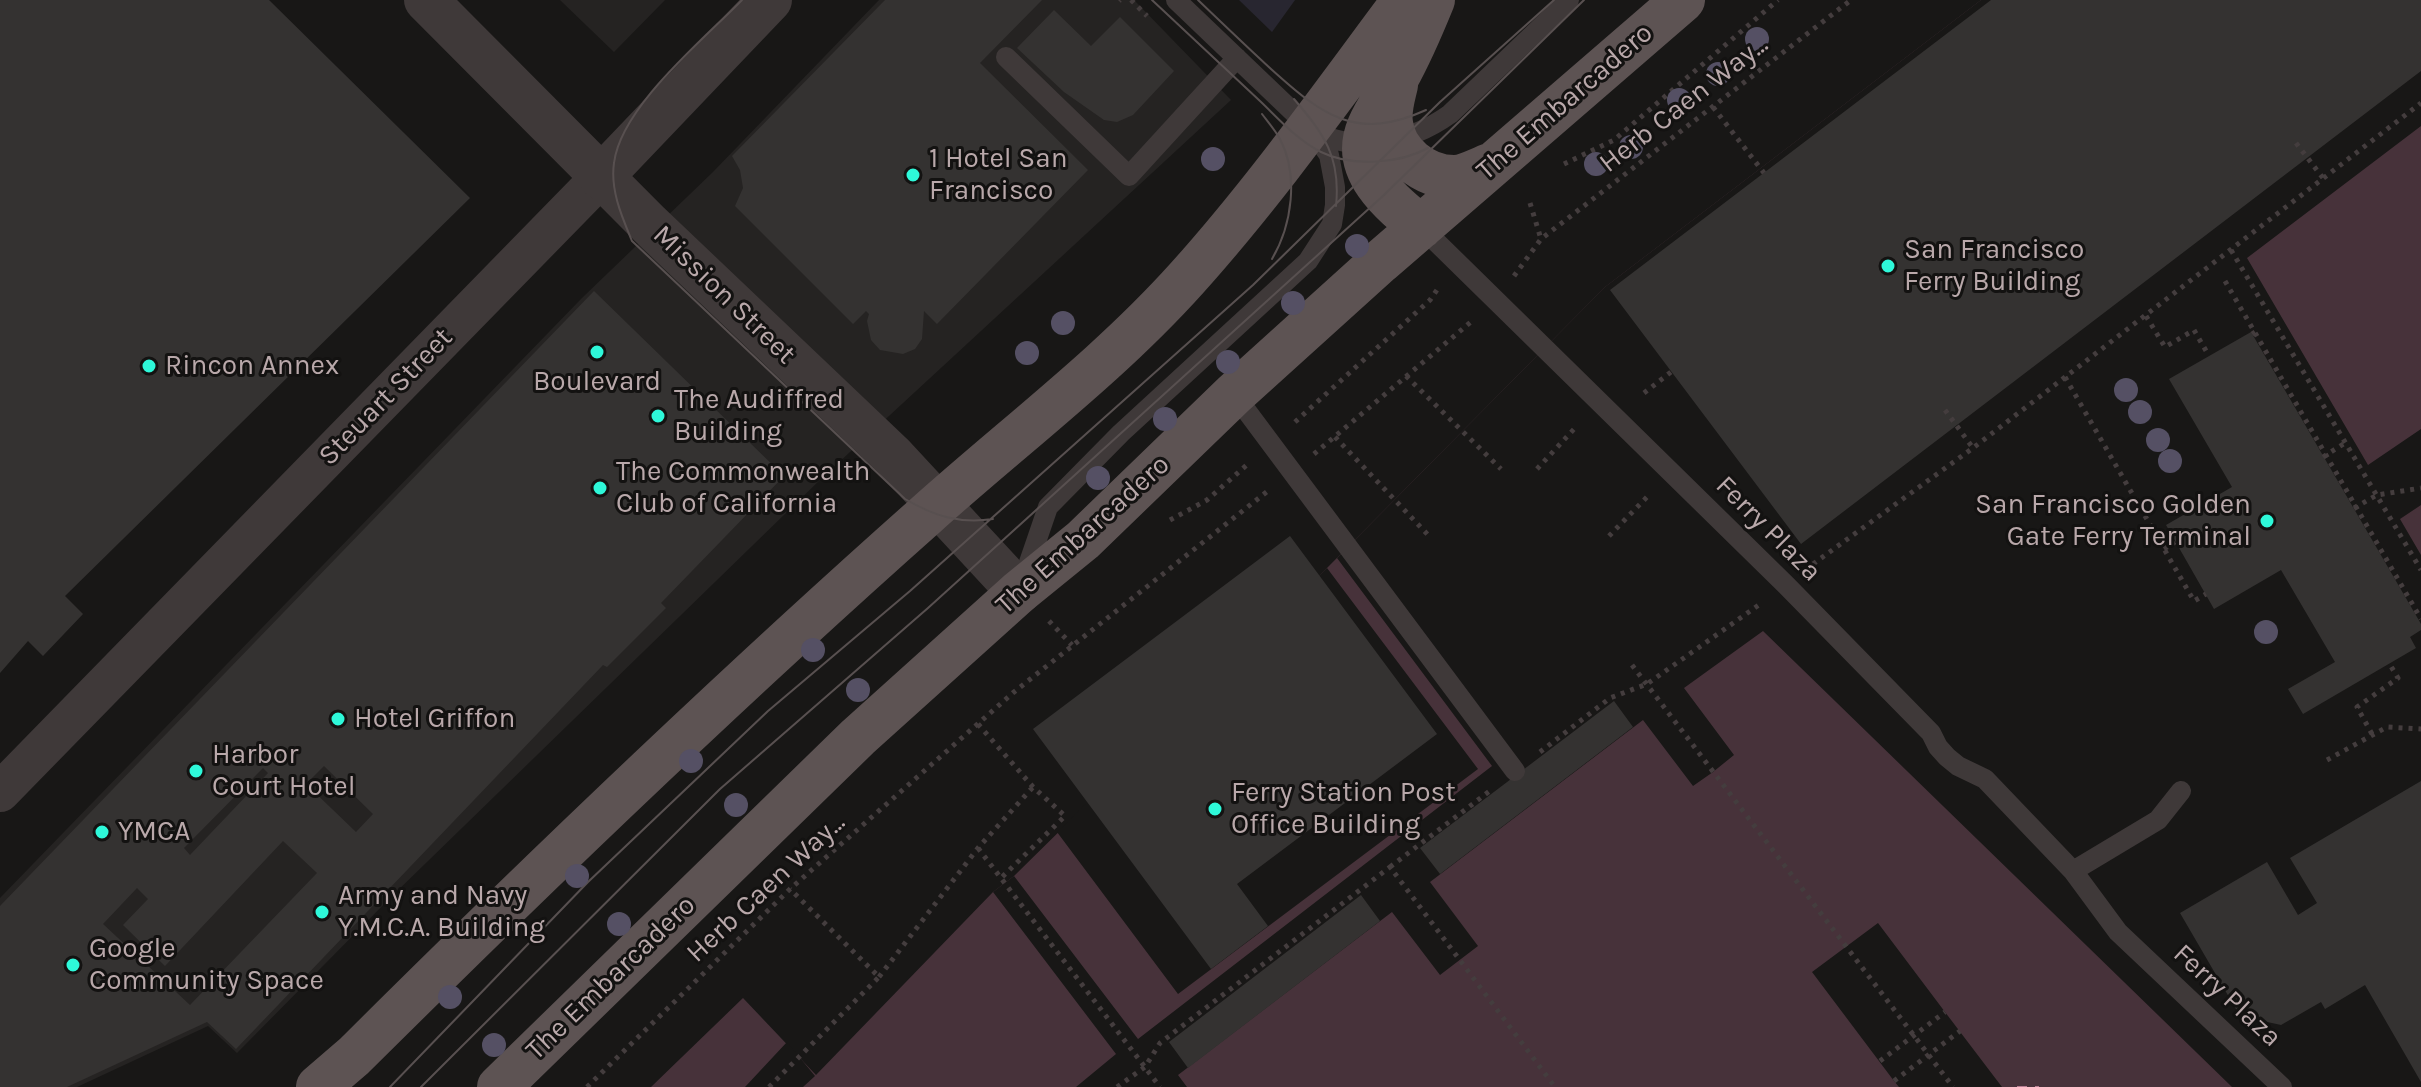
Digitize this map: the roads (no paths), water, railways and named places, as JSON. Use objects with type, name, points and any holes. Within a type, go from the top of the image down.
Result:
[{"type":"main road","points":[[318,1087],[354,1056],[738,684],[938,504],[1109,358],[1185,281],[1252,204],[1404,0]]},
{"type":"main road","points":[[1433,0],[1398,75],[1370,124],[1380,141],[1434,174],[1456,177],[1493,164]]},
{"type":"main road","name":"The Embarcadero","points":[[499,1087],[858,737],[1031,603],[1083,540],[1234,394],[1683,0]]},
{"type":"main road","points":[[1380,141],[1366,161],[1375,184],[1421,227]]},
{"type":"street","name":"Mission Street","points":[[426,0],[601,177],[893,456],[1031,603]]},
{"type":"street","name":"Steuart Street","points":[[0,792],[770,0]]},
{"type":"lane","points":[[1176,0],[1310,128],[1324,137],[1380,141],[1432,127],[1450,114],[1569,0]]},
{"type":"lane","points":[[1006,57],[1129,176],[1237,58]]},
{"type":"lane","points":[[1031,603],[1048,507],[1121,433],[1308,261],[1326,236],[1332,224],[1335,187],[1329,155],[1310,128]]},
{"type":"lane","name":"Ferry Plaza","points":[[1421,227],[1786,585],[1931,733],[1947,757],[1985,779],[2073,871],[2118,932],[2282,1087]]},
{"type":"lane","points":[[1234,394],[1515,771]]},
{"type":"lane","points":[[2073,871],[2158,820],[2181,791]]},
{"type":"tram line","points":[[742,0],[647,97],[620,142],[614,163],[614,183],[632,241],[905,499],[947,517],[993,519]]},
{"type":"tram line","points":[[1152,0],[1289,129],[1321,152],[1346,160],[1375,162],[1428,148]]},
{"type":"tram line","points":[[1198,0],[1289,85],[1324,111],[1341,119],[1379,124],[1426,110]]},
{"type":"tram line","points":[[390,1087],[588,882],[768,711],[910,591],[1253,285],[1440,102],[1554,0]]},
{"type":"tram line","points":[[421,1087],[720,789],[928,608],[1384,195],[1584,0]]},
{"type":"tram line","points":[[1294,99],[1328,147],[1336,174],[1336,206]]},
{"type":"tram line","points":[[1262,114],[1278,136],[1290,168],[1288,216],[1272,259]]},
{"type":"place","name":"1 Hotel San Francisco","points":[[913,175]]},
{"type":"place","name":"San Francisco Ferry Building","points":[[1888,266]]},
{"type":"place","name":"Boulevard","points":[[597,352]]},
{"type":"place","name":"Rincon Annex","points":[[149,366]]},
{"type":"place","name":"The Audiffred Building","points":[[658,416]]},
{"type":"place","name":"The Commonwealth Club of California","points":[[600,488]]},
{"type":"place","name":"San Francisco Golden Gate Ferry Terminal","points":[[2267,521]]},
{"type":"place","name":"Hotel Griffon","points":[[338,719]]},
{"type":"place","name":"Harbor Court Hotel","points":[[196,771]]},
{"type":"place","name":"Ferry Station Post Office Building","points":[[1215,809]]},
{"type":"place","name":"YMCA","points":[[102,832]]},
{"type":"place","name":"Army and Navy Y.M.C.A. Building","points":[[322,912]]},
{"type":"place","name":"Google Community Space","points":[[73,965]]}]
